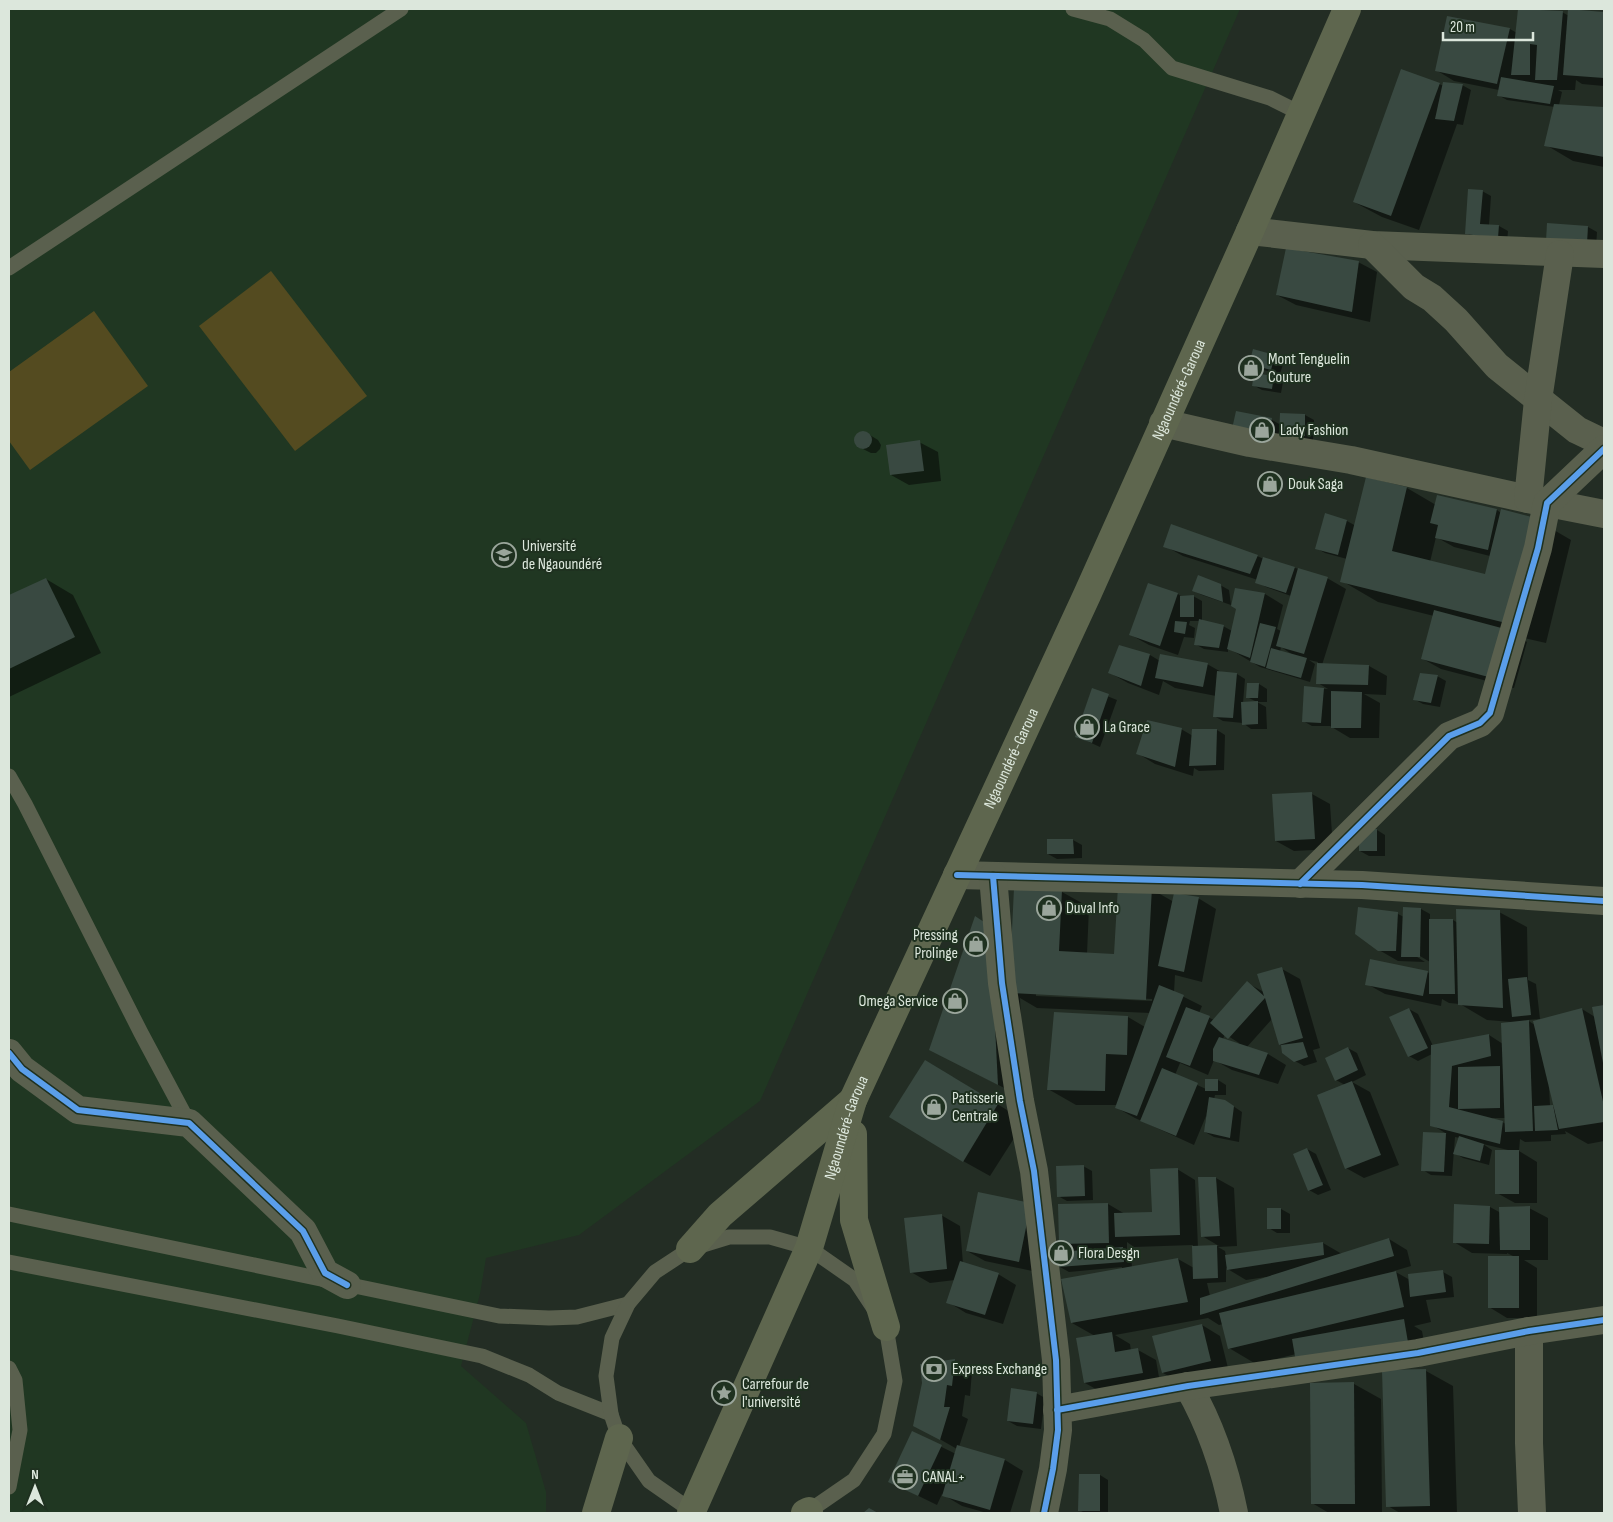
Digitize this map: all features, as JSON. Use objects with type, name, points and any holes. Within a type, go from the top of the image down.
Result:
[{"type":"highway","name":"Ngaoundéré-Garoua","points":[[696,1512],[809,1248],[853,1100],[1087,595],[1347,9]]},
{"type":"highway","points":[[690,1249],[720,1215],[853,1100]]},
{"type":"highway","points":[[853,1100],[854,1220],[886,1327]]},
{"type":"highway","points":[[596,1513],[615,1426]]},
{"type":"street","points":[[1250,231],[1372,245],[1560,254],[1604,254]]},
{"type":"street","points":[[1372,245],[1414,287],[1432,298],[1456,320],[1497,366],[1577,430],[1604,443]]},
{"type":"street","points":[[1300,884],[1449,736],[1480,723],[1490,713],[1538,548],[1538,400],[1560,254]]},
{"type":"street","points":[[1163,423],[1250,443],[1351,460],[1537,502],[1604,514]]},
{"type":"street","points":[[1537,502],[1604,449]]},
{"type":"street","points":[[957,875],[1362,885],[1604,901]]},
{"type":"street","points":[[993,876],[1002,983],[1020,1101],[1034,1171],[1056,1360],[1058,1430],[1053,1469],[1044,1513]]},
{"type":"street","points":[[9,1053],[22,1069],[78,1110],[189,1123],[303,1231],[325,1273],[347,1285]]},
{"type":"street","points":[[1057,1410],[1188,1386],[1418,1353],[1529,1331],[1604,1320]]},
{"type":"street","points":[[1529,1331],[1529,1444],[1532,1513]]},
{"type":"street","points":[[1188,1386],[1217,1446],[1234,1513]]},
{"type":"lane","points":[[9,268],[401,9]]},
{"type":"lane","points":[[1073,9],[1110,20],[1144,40],[1172,68],[1270,98],[1300,113]]},
{"type":"lane","points":[[9,776],[189,1123]]},
{"type":"lane","points":[[9,1214],[498,1316],[577,1317],[628,1304]]},
{"type":"lane","points":[[696,1512],[650,1481],[615,1426],[606,1376],[612,1338],[628,1304],[655,1272],[690,1249],[729,1237],[770,1237],[809,1248],[855,1280],[886,1327],[895,1381],[884,1434],[854,1480],[804,1513]]},
{"type":"lane","points":[[9,1262],[482,1356],[528,1375],[615,1426]]},
{"type":"lane","points":[[9,1368],[15,1380],[20,1430],[9,1488]]},
{"type":"shaded area","name":"Université de Ngaoundéré","points":[[9,9],[1240,9],[760,1101],[579,1235],[486,1258],[480,1294],[461,1366],[526,1423],[546,1492],[546,1513],[9,1513]]},
{"type":"shaded area","points":[[271,271],[367,396],[295,451],[199,326]]},
{"type":"shaded area","points":[[94,311],[148,386],[30,470],[9,441],[9,372]]},
{"type":"building","points":[[1518,9],[1563,11],[1557,80],[1535,80],[1537,45],[1530,44],[1530,75],[1511,75]]},
{"type":"building","points":[[1568,9],[1604,12],[1604,78],[1563,75]]},
{"type":"building","points":[[1447,16],[1510,28],[1497,84],[1435,71]]},
{"type":"building","points":[[1401,69],[1440,83],[1391,216],[1353,202]]},
{"type":"building","points":[[1501,77],[1554,86],[1550,104],[1497,96]]},
{"type":"building","points":[[1443,82],[1463,84],[1454,121],[1435,119]]},
{"type":"building","points":[[1554,104],[1604,107],[1604,157],[1544,146]]},
{"type":"building","points":[[1468,189],[1483,190],[1480,224],[1499,225],[1498,238],[1465,234]]},
{"type":"building","points":[[1547,223],[1588,226],[1587,244],[1546,241]]},
{"type":"building","points":[[1286,248],[1359,261],[1352,312],[1276,295]]},
{"type":"building","points":[[1253,349],[1275,355],[1271,370],[1249,364]]},
{"type":"building","points":[[1254,373],[1274,376],[1272,389],[1252,386]]},
{"type":"building","points":[[1236,411],[1272,418],[1268,436],[1232,429]]},
{"type":"building","points":[[1280,413],[1305,414],[1305,436],[1279,436]]},
{"type":"building","points":[[863,431],[869,434],[872,440],[869,446],[863,449],[857,446],[854,440],[857,434]]},
{"type":"building","points":[[920,440],[924,471],[890,475],[886,445]]},
{"type":"building","points":[[1366,477],[1407,487],[1392,551],[1485,574],[1501,509],[1536,518],[1510,624],[1340,582]]},
{"type":"building","points":[[1437,495],[1497,509],[1488,550],[1435,538],[1438,525],[1430,523]]},
{"type":"building","points":[[1325,513],[1347,520],[1338,555],[1315,549]]},
{"type":"building","points":[[1171,524],[1258,555],[1250,574],[1163,547]]},
{"type":"building","points":[[1263,557],[1295,567],[1286,593],[1255,583]]},
{"type":"building","points":[[1298,568],[1328,577],[1304,654],[1276,646]]},
{"type":"building","points":[[1198,575],[1221,584],[1223,602],[1192,591]]},
{"type":"building","points":[[46,578],[75,637],[9,669],[9,595]]},
{"type":"building","points":[[1148,583],[1178,593],[1160,646],[1129,635]]},
{"type":"building","points":[[1235,588],[1265,593],[1250,658],[1227,649],[1236,609],[1231,606]]},
{"type":"building","points":[[1194,595],[1194,617],[1180,617],[1180,596]]},
{"type":"building","points":[[1434,610],[1509,630],[1496,679],[1421,659]]},
{"type":"building","points":[[1199,619],[1224,625],[1219,648],[1194,645]]},
{"type":"building","points":[[1175,621],[1187,622],[1185,634],[1174,632]]},
{"type":"building","points":[[1260,623],[1276,627],[1265,667],[1250,662]]},
{"type":"building","points":[[1119,645],[1150,654],[1141,686],[1108,673]]},
{"type":"building","points":[[1271,648],[1307,658],[1301,678],[1266,668]]},
{"type":"building","points":[[1160,654],[1208,663],[1203,687],[1155,678]]},
{"type":"building","points":[[1317,663],[1369,665],[1368,685],[1316,684]]},
{"type":"building","points":[[1217,671],[1237,673],[1233,718],[1213,717]]},
{"type":"building","points":[[1420,673],[1438,675],[1431,703],[1413,700]]},
{"type":"building","points":[[1247,683],[1259,683],[1258,698],[1246,698]]},
{"type":"building","points":[[1304,686],[1324,688],[1321,723],[1302,722]]},
{"type":"building","points":[[1092,688],[1109,694],[1092,743],[1075,737]]},
{"type":"building","points":[[1331,691],[1362,692],[1361,728],[1331,728]]},
{"type":"building","points":[[1258,701],[1258,724],[1242,725],[1241,702]]},
{"type":"building","points":[[1147,720],[1182,728],[1175,767],[1136,754]]},
{"type":"building","points":[[1192,729],[1217,729],[1216,765],[1189,766]]},
{"type":"building","points":[[1312,792],[1315,839],[1275,841],[1272,794]]},
{"type":"building","points":[[1359,829],[1377,829],[1377,851],[1359,851]]},
{"type":"building","points":[[1047,839],[1073,839],[1074,854],[1047,854]]},
{"type":"building","points":[[1118,886],[1152,887],[1146,1000],[1009,993],[1014,888],[1062,890],[1059,951],[1114,954]]},
{"type":"building","points":[[1174,893],[1199,897],[1184,972],[1158,966]]},
{"type":"building","points":[[1358,907],[1398,912],[1396,951],[1378,951],[1355,934]]},
{"type":"building","points":[[1403,907],[1421,908],[1420,957],[1401,957]]},
{"type":"building","points":[[1456,909],[1500,910],[1503,1008],[1458,1005]]},
{"type":"building","points":[[975,916],[990,926],[998,1085],[929,1050]]},
{"type":"building","points":[[1429,919],[1453,919],[1455,994],[1429,994]]},
{"type":"building","points":[[1370,959],[1428,971],[1423,996],[1365,985]]},
{"type":"building","points":[[1282,967],[1303,1038],[1279,1045],[1265,998],[1228,1039],[1210,1023],[1247,981],[1264,996],[1257,974]]},
{"type":"building","points":[[1527,977],[1531,1015],[1512,1017],[1508,979]]},
{"type":"building","points":[[1159,985],[1184,995],[1137,1116],[1115,1108]]},
{"type":"building","points":[[1604,1005],[1604,1063],[1603,1063],[1592,1007]]},
{"type":"building","points":[[1186,1007],[1210,1016],[1190,1066],[1166,1057]]},
{"type":"building","points":[[1409,1008],[1428,1048],[1408,1057],[1389,1017]]},
{"type":"building","points":[[1582,1008],[1604,1106],[1604,1122],[1559,1129],[1533,1021]]},
{"type":"building","points":[[1054,1012],[1128,1016],[1127,1055],[1106,1054],[1105,1091],[1047,1090]]},
{"type":"building","points":[[1529,1020],[1533,1131],[1505,1132],[1501,1023]]},
{"type":"building","points":[[1489,1034],[1491,1056],[1452,1066],[1449,1107],[1503,1121],[1500,1144],[1430,1126],[1431,1045]]},
{"type":"building","points":[[1219,1037],[1268,1053],[1259,1075],[1213,1061],[1213,1049]]},
{"type":"building","points":[[1303,1042],[1308,1057],[1294,1062],[1282,1053],[1281,1045]]},
{"type":"building","points":[[1348,1047],[1358,1070],[1335,1081],[1325,1058]]},
{"type":"building","points":[[925,1060],[998,1104],[963,1162],[889,1117]]},
{"type":"building","points":[[1500,1066],[1500,1108],[1458,1109],[1458,1067]]},
{"type":"building","points":[[1162,1068],[1198,1083],[1176,1136],[1140,1121]]},
{"type":"building","points":[[1205,1079],[1218,1079],[1218,1091],[1205,1091]]},
{"type":"building","points":[[1352,1081],[1381,1155],[1345,1169],[1317,1095]]},
{"type":"building","points":[[1209,1097],[1225,1100],[1234,1106],[1230,1138],[1204,1132]]},
{"type":"building","points":[[1553,1105],[1558,1130],[1535,1131],[1534,1106]]},
{"type":"building","points":[[1423,1132],[1446,1133],[1444,1172],[1421,1171]]},
{"type":"building","points":[[1459,1136],[1484,1144],[1480,1161],[1453,1154]]},
{"type":"building","points":[[1307,1148],[1323,1185],[1308,1191],[1293,1154]]},
{"type":"building","points":[[1495,1150],[1519,1150],[1519,1194],[1495,1194]]},
{"type":"building","points":[[1084,1165],[1085,1196],[1057,1197],[1056,1166]]},
{"type":"building","points":[[1178,1168],[1180,1235],[1115,1237],[1114,1213],[1152,1212],[1150,1169]]},
{"type":"building","points":[[1198,1177],[1216,1177],[1220,1236],[1201,1237]]},
{"type":"building","points":[[978,1192],[1031,1203],[1019,1262],[966,1251]]},
{"type":"building","points":[[1108,1203],[1109,1243],[1059,1244],[1058,1204]]},
{"type":"building","points":[[1454,1204],[1490,1206],[1489,1244],[1453,1243]]},
{"type":"building","points":[[1530,1206],[1530,1250],[1500,1250],[1499,1207]]},
{"type":"building","points":[[1267,1208],[1281,1208],[1281,1229],[1267,1229]]},
{"type":"building","points":[[942,1214],[947,1269],[910,1273],[904,1218]]},
{"type":"building","points":[[1389,1238],[1394,1256],[1200,1315],[1200,1298]]},
{"type":"building","points":[[1323,1242],[1324,1255],[1227,1270],[1225,1255]]},
{"type":"building","points":[[1217,1245],[1218,1278],[1193,1279],[1192,1246]]},
{"type":"building","points":[[1123,1247],[1124,1262],[1059,1267],[1058,1252]]},
{"type":"building","points":[[1488,1256],[1519,1256],[1519,1308],[1488,1308]]},
{"type":"building","points":[[1178,1258],[1188,1302],[1071,1323],[1061,1279]]},
{"type":"building","points":[[960,1261],[999,1273],[985,1315],[946,1303]]},
{"type":"building","points":[[1443,1270],[1446,1292],[1410,1297],[1408,1274]]},
{"type":"building","points":[[1396,1271],[1404,1307],[1228,1349],[1219,1313]]},
{"type":"building","points":[[1404,1319],[1409,1348],[1297,1368],[1292,1339]]},
{"type":"building","points":[[1202,1324],[1211,1361],[1162,1373],[1152,1336]]},
{"type":"building","points":[[1112,1332],[1115,1352],[1138,1348],[1143,1373],[1084,1383],[1076,1338]]},
{"type":"building","points":[[955,1359],[952,1386],[947,1385],[944,1407],[950,1407],[940,1440],[913,1426],[922,1383],[920,1364]]},
{"type":"building","points":[[1426,1369],[1430,1506],[1386,1507],[1382,1370]]},
{"type":"building","points":[[1354,1382],[1355,1504],[1311,1504],[1310,1383]]},
{"type":"building","points":[[1011,1388],[1037,1392],[1033,1424],[1007,1421]]},
{"type":"building","points":[[912,1431],[942,1445],[918,1496],[888,1482]]},
{"type":"building","points":[[957,1445],[1005,1459],[990,1510],[942,1496]]},
{"type":"building","points":[[1079,1474],[1100,1474],[1100,1511],[1078,1511]]},
{"type":"building","points":[[869,1508],[878,1513],[863,1513]]},
{"type":"cycle path","points":[[1300,884],[1449,736],[1480,723],[1490,713],[1538,548],[1547,503],[1604,449]]},
{"type":"cycle path","points":[[957,875],[1362,885],[1604,901]]},
{"type":"cycle path","points":[[993,876],[1002,983],[1020,1101],[1034,1171],[1056,1360],[1058,1430],[1053,1469],[1044,1513]]},
{"type":"cycle path","points":[[9,1053],[22,1069],[78,1110],[189,1123],[303,1231],[325,1273],[347,1285]]},
{"type":"cycle path","points":[[1057,1410],[1188,1386],[1418,1353],[1529,1331],[1604,1320]]},
{"type":"place","name":"Mont Tenguelin Couture","points":[[1251,368]]},
{"type":"place","name":"Lady Fashion","points":[[1262,430]]},
{"type":"place","name":"Douk Saga","points":[[1270,484]]},
{"type":"place","name":"Université de Ngaoundéré","points":[[504,555]]},
{"type":"place","name":"La Grace","points":[[1087,727]]},
{"type":"place","name":"Duval Info","points":[[1049,908]]},
{"type":"place","name":"Pressing Prolinge","points":[[976,944]]},
{"type":"place","name":"Omega Service","points":[[955,1001]]},
{"type":"place","name":"Patisserie Centrale","points":[[934,1107]]},
{"type":"place","name":"Flora Desgn","points":[[1061,1253]]},
{"type":"place","name":"Express Exchange","points":[[934,1369]]},
{"type":"place","name":"Carrefour de l'université","points":[[724,1393]]},
{"type":"place","name":"CANAL+","points":[[905,1477]]}]
